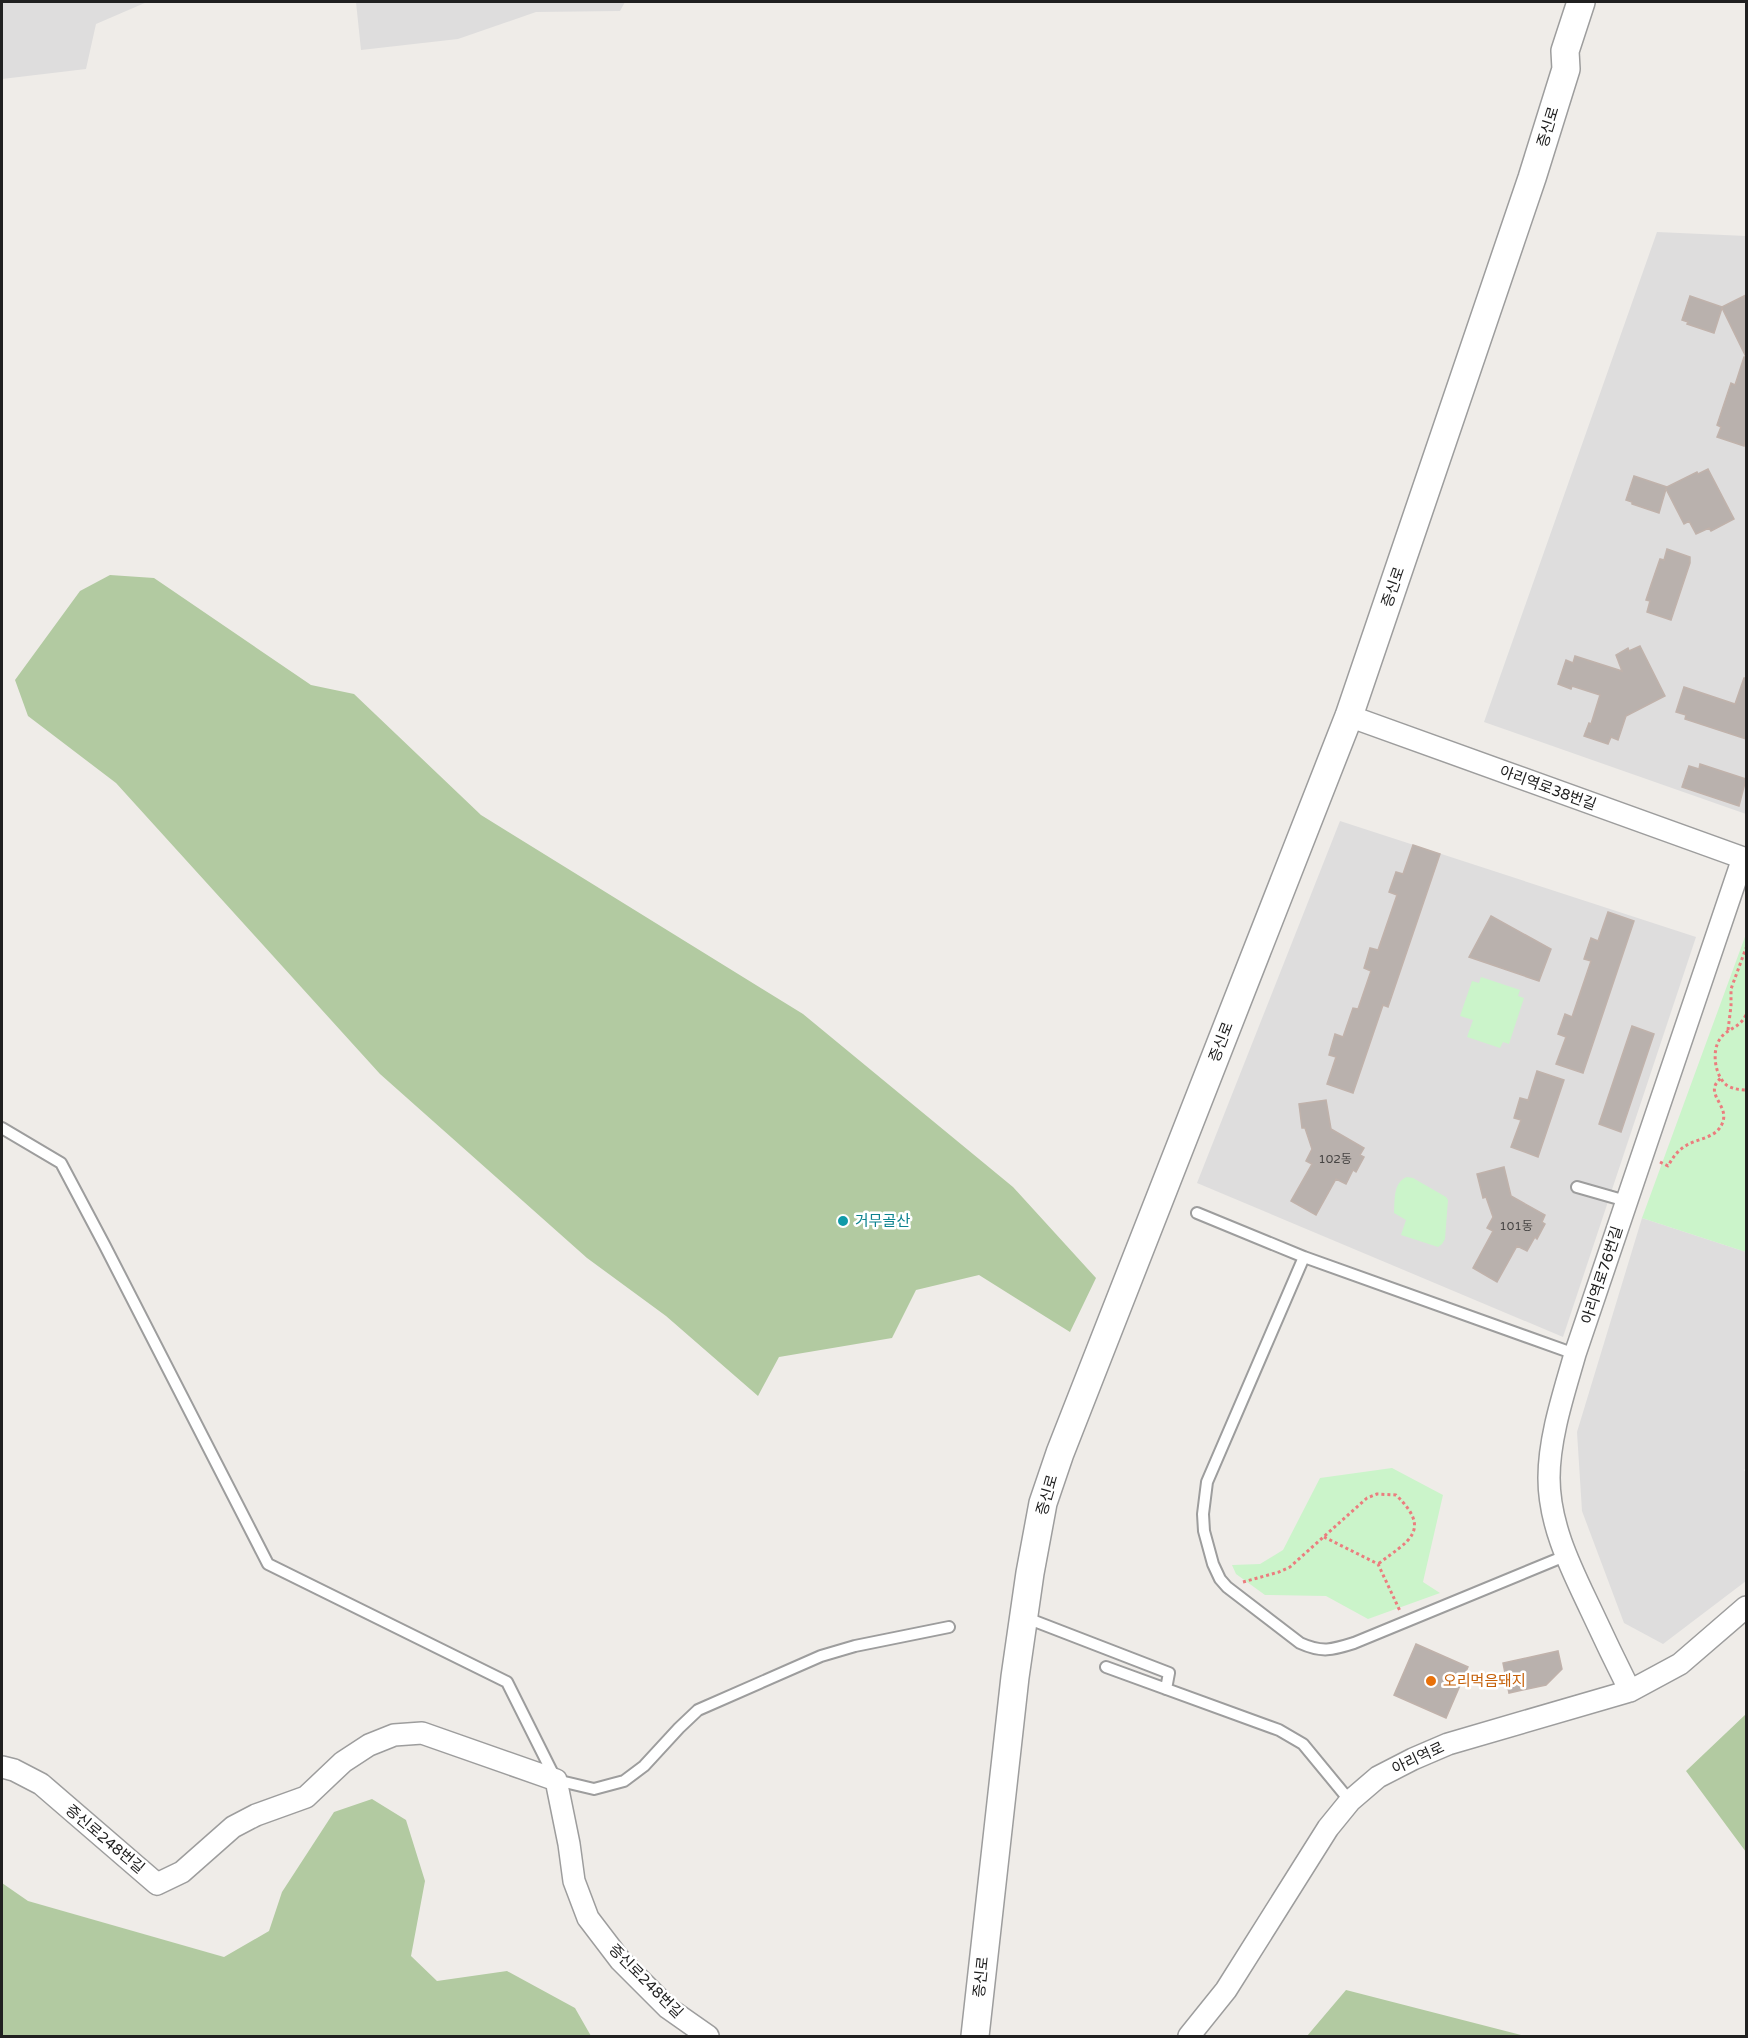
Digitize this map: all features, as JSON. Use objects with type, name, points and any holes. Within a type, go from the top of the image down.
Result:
[{"type":"street","name":"증신로","points":[[975,2037],[1015,1677],[1043,1503],[1060,1453],[1349,716],[1532,178],[1566,69],[1565,51],[1581,2]]},
{"type":"street","name":"증신로","points":[[1566,69],[1580,58],[1600,2]]},
{"type":"street","name":"아리역로38번길","points":[[1349,716],[1745,856]]},
{"type":"street","name":"아리역로76번길","points":[[1629,1690],[1565,1556],[1549,1479],[1552,1448],[1575,1354],[1745,856]]},
{"type":"street","name":"아리역로","points":[[1190,2037],[1226,1990],[1328,1828],[1350,1801],[1378,1777],[1448,1744],[1629,1690],[1680,1664],[1746,1607]]},
{"type":"street","name":"증신로248번길","points":[[2,1767],[14,1770],[41,1784],[157,1884],[182,1872],[233,1827],[256,1815],[306,1797],[343,1762],[369,1745],[394,1735],[422,1733],[556,1780],[574,1881],[588,1918],[620,1960],[668,2008],[708,2037]]},
{"type":"lane","points":[[2,1128],[61,1163],[268,1564],[507,1682],[556,1780],[594,1789],[624,1781],[644,1766],[698,1710],[821,1656],[855,1646],[949,1627]]},
{"type":"lane","points":[[1577,1187],[1626,1201]]},
{"type":"lane","points":[[1197,1213],[1304,1257],[1575,1354]]},
{"type":"lane","points":[[1304,1257],[1207,1482],[1203,1514],[1204,1531],[1213,1564],[1227,1587],[1300,1642],[1312,1648],[1324,1650],[1354,1643],[1565,1556]]},
{"type":"lane","points":[[1023,1616],[1169,1673],[1166,1689]]},
{"type":"lane","points":[[1106,1667],[1279,1730],[1303,1744],[1350,1801]]},
{"type":"path","points":[[1728,1031],[1731,989],[1746,948]]},
{"type":"path","points":[[1746,1015],[1740,1025],[1722,1036],[1715,1051],[1721,1078],[1729,1086],[1746,1090]]},
{"type":"path","points":[[1668,1166],[1674,1156],[1684,1147],[1711,1136],[1719,1130],[1725,1115],[1724,1108],[1713,1092],[1714,1086],[1721,1078]]},
{"type":"path","points":[[1227,1587],[1290,1567],[1367,1498],[1377,1494],[1396,1495],[1414,1520],[1416,1529],[1410,1539],[1378,1564]]},
{"type":"path","points":[[1324,1537],[1378,1564],[1405,1622]]},
{"type":"shaded area","points":[[2,2],[147,2],[96,24],[86,69],[2,79]]},
{"type":"shaded area","points":[[356,2],[625,2],[620,11],[536,12],[458,39],[361,50]]},
{"type":"shaded area","points":[[1657,232],[1746,236],[1746,814],[1484,722]]},
{"type":"shaded area","points":[[1340,821],[1696,937],[1563,1337],[1197,1183]]},
{"type":"shaded area","points":[[1642,1218],[1746,1252],[1746,1468],[1744,1470],[1746,1473],[1746,1581],[1663,1644],[1624,1623],[1582,1511],[1577,1432]]},
{"type":"green space","points":[[110,575],[154,578],[311,685],[354,694],[481,815],[803,1014],[1013,1187],[1096,1278],[1070,1332],[979,1275],[916,1290],[892,1338],[779,1357],[758,1396],[666,1316],[587,1258],[380,1074],[116,783],[28,716],[15,680],[80,591]]},
{"type":"green space","points":[[1746,934],[1746,1252],[1642,1218]]},
{"type":"green space","points":[[1481,977],[1520,990],[1518,996],[1524,998],[1509,1044],[1503,1042],[1500,1048],[1467,1037],[1473,1020],[1460,1016],[1472,981],[1479,983]]},
{"type":"green space","points":[[1407,1177],[1413,1178],[1448,1200],[1445,1239],[1438,1247],[1401,1235],[1406,1220],[1394,1213],[1395,1197],[1399,1183]]},
{"type":"green space","points":[[1392,1468],[1443,1495],[1423,1582],[1440,1593],[1368,1619],[1326,1596],[1265,1595],[1236,1574],[1232,1565],[1260,1564],[1283,1550],[1320,1478]]},
{"type":"green space","points":[[1746,1714],[1746,1852],[1686,1771]]},
{"type":"green space","points":[[372,1799],[406,1820],[425,1881],[411,1956],[437,1981],[507,1971],[575,2008],[591,2036],[2,2036],[2,1883],[28,1901],[224,1957],[269,1931],[282,1892],[334,1812]]},
{"type":"green space","points":[[1346,1990],[1525,2036],[1307,2036]]},
{"type":"building","points":[[1746,295],[1746,357],[1722,308],[1714,333],[1687,324],[1688,322],[1682,320],[1690,296],[1722,307]]},
{"type":"building","points":[[1744,357],[1746,357],[1746,438],[1744,446],[1717,437],[1721,427],[1717,425],[1731,383],[1735,385]]},
{"type":"building","points":[[1708,469],[1734,519],[1711,531],[1709,528],[1696,534],[1689,521],[1684,524],[1666,489],[1659,513],[1626,500],[1634,476],[1667,487]]},
{"type":"building","points":[[1667,549],[1690,557],[1671,620],[1647,612],[1650,601],[1646,600],[1660,559],[1664,560]]},
{"type":"building","points":[[1640,646],[1665,696],[1626,716],[1618,740],[1611,737],[1608,744],[1584,736],[1589,723],[1591,724],[1600,695],[1558,684],[1566,660],[1573,663],[1575,656],[1622,671],[1616,655],[1628,648],[1629,651]]},
{"type":"building","points":[[1744,678],[1746,678],[1746,739],[1685,719],[1686,715],[1676,712],[1684,687],[1735,704]]},
{"type":"building","points":[[1700,764],[1746,779],[1739,806],[1682,787],[1689,766],[1699,769]]},
{"type":"building","points":[[1413,845],[1440,854],[1388,1007],[1383,1005],[1353,1093],[1327,1084],[1336,1057],[1329,1055],[1335,1034],[1343,1037],[1353,1008],[1358,1009],[1371,971],[1364,968],[1370,948],[1378,950],[1397,895],[1389,892],[1396,872],[1403,874]]},
{"type":"building","points":[[1608,912],[1634,921],[1583,1073],[1556,1064],[1566,1037],[1558,1034],[1565,1014],[1572,1017],[1591,961],[1584,959],[1591,938],[1598,941]]},
{"type":"building","points":[[1491,916],[1551,949],[1539,981],[1469,957]]},
{"type":"building","points":[[1632,1026],[1654,1034],[1621,1132],[1599,1124]]},
{"type":"building","points":[[1537,1071],[1564,1080],[1538,1157],[1511,1147],[1521,1120],[1514,1118],[1520,1098],[1528,1100]]},
{"type":"building","points":[[1326,1100],[1331,1129],[1364,1148],[1360,1155],[1364,1157],[1356,1172],[1353,1170],[1346,1184],[1336,1179],[1316,1215],[1291,1201],[1312,1164],[1306,1161],[1312,1149],[1305,1128],[1302,1128],[1299,1104]]},
{"type":"building","points":[[1504,1167],[1511,1196],[1545,1215],[1542,1222],[1545,1224],[1527,1251],[1517,1246],[1497,1282],[1473,1268],[1493,1231],[1487,1228],[1493,1217],[1486,1197],[1483,1198],[1477,1174]]},
{"type":"building","name":"오리먹음돼지","points":[[1416,1644],[1468,1667],[1446,1718],[1394,1695]]},
{"type":"building","points":[[1558,1651],[1562,1669],[1546,1685],[1509,1693],[1503,1663]]},
{"type":"place","name":"거무골산","points":[[843,1221]]},
{"type":"place","name":"오리먹음돼지","points":[[1431,1681]]}]
